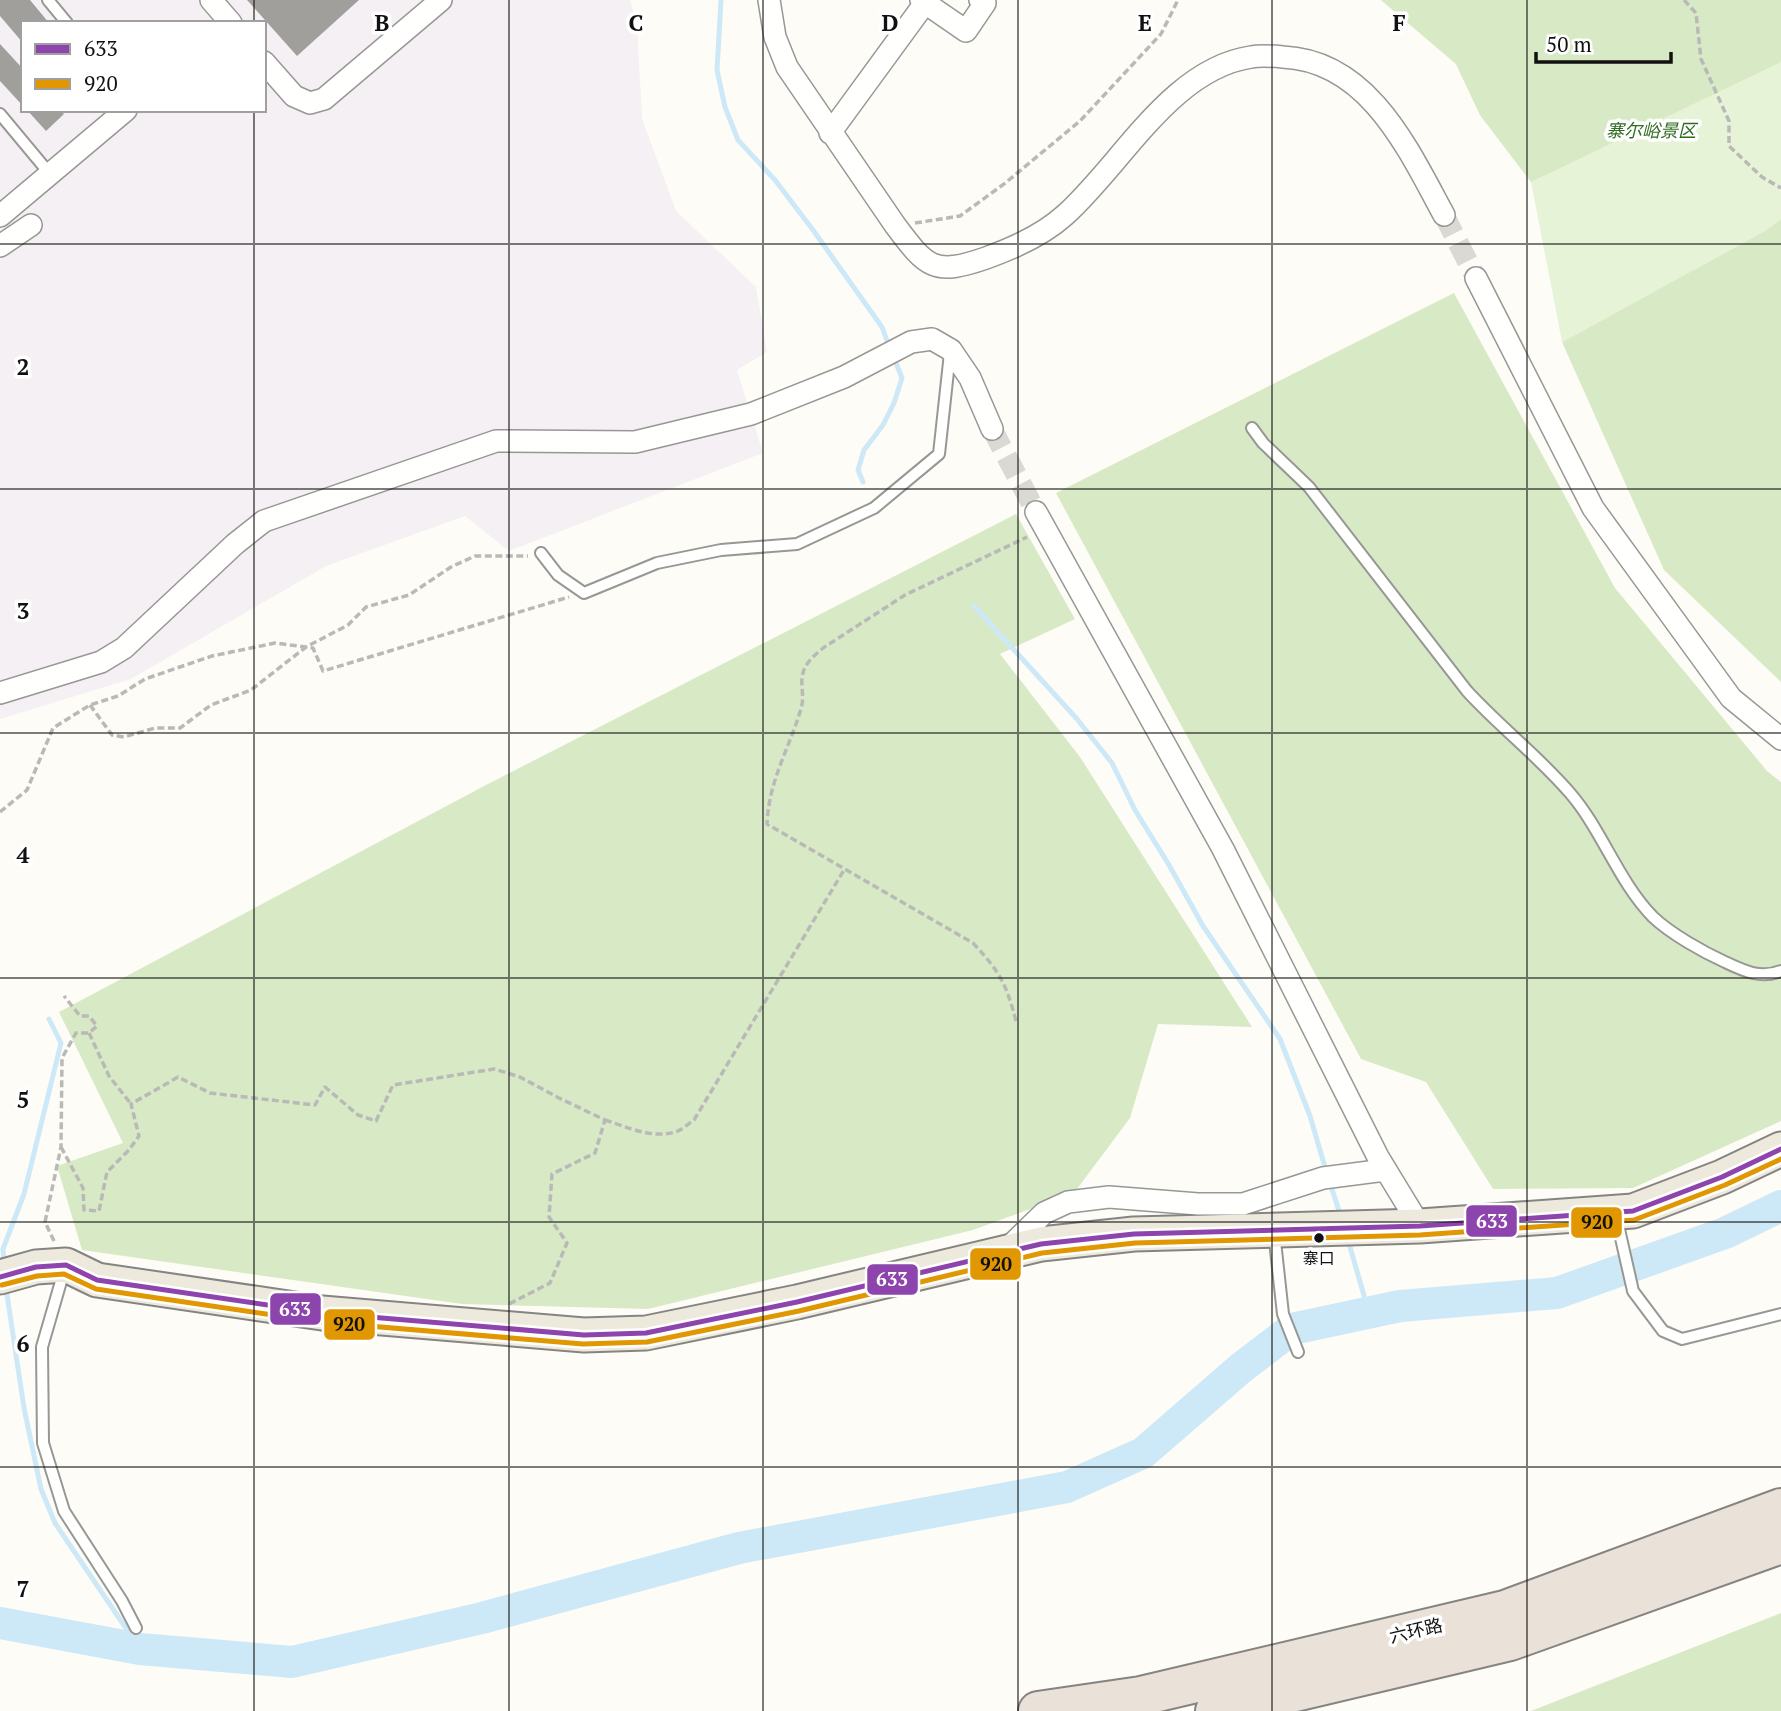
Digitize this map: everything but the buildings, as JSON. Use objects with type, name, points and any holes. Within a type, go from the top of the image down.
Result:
[{"type":"highway","name":"六环路","points":[[1038,1711],[1141,1696],[1504,1610],[1781,1508]]},
{"type":"highway","name":"六环路","points":[[1215,1711],[1510,1641],[1781,1544]]},
{"type":"main road","points":[[0,1277],[51,1266],[97,1280],[322,1313],[584,1335],[646,1334],[797,1302],[1041,1244],[1134,1234],[1420,1226],[1633,1210],[1697,1186],[1781,1149]]},
{"type":"street","points":[[211,0],[228,21]]},
{"type":"street","points":[[266,64],[294,96],[310,103],[324,99],[441,0]]},
{"type":"street","points":[[769,0],[775,37],[786,67],[895,225],[912,248],[933,267],[956,268],[991,257],[1031,239],[1064,217],[1110,170],[1155,115],[1195,79],[1211,69],[1252,56],[1293,57],[1332,68],[1352,82],[1368,96],[1398,135],[1444,215]]},
{"type":"street","points":[[830,132],[923,1],[966,31],[985,3],[980,0]]},
{"type":"street","points":[[0,216],[124,112]]},
{"type":"street","points":[[0,246],[31,225]]},
{"type":"street","points":[[1476,278],[1593,508],[1731,698],[1781,739]]},
{"type":"street","points":[[0,693],[101,662],[124,648],[235,544],[264,521],[496,441],[635,442],[751,414],[844,377],[911,342],[932,339],[951,350],[970,378],[992,429]]},
{"type":"street","points":[[1041,520],[1223,849],[1385,1170],[1420,1226]]},
{"type":"street","points":[[1003,1253],[1044,1213],[1068,1202],[1109,1197],[1198,1205],[1243,1204],[1323,1178],[1385,1170]]},
{"type":"lane","points":[[48,0],[64,21]]},
{"type":"lane","points":[[0,114],[50,174]]},
{"type":"lane","points":[[541,553],[558,575],[584,593],[657,563],[722,550],[797,544],[874,508],[939,454],[951,350]]},
{"type":"lane","points":[[1252,428],[1263,443],[1309,488],[1467,691],[1576,800],[1638,898],[1654,918],[1706,954],[1749,973],[1770,975],[1781,971]]},
{"type":"lane","points":[[1615,1212],[1633,1291],[1663,1331],[1682,1339],[1781,1314]]},
{"type":"lane","points":[[1273,1229],[1283,1314],[1298,1352]]},
{"type":"lane","points":[[51,1266],[42,1347],[43,1443],[64,1511],[122,1601],[136,1628]]},
{"type":"path","points":[[895,225],[960,216],[1004,184],[1080,121],[1161,34],[1178,0]]},
{"type":"path","points":[[1684,0],[1696,13],[1701,59],[1729,121],[1729,146],[1762,177],[1781,188]]},
{"type":"path","points":[[1016,1021],[1007,986],[973,943],[767,824],[776,773],[803,702],[802,674],[806,666],[823,648],[905,595],[1041,520]]},
{"type":"path","points":[[90,705],[112,735],[124,737],[155,728],[180,728],[211,705],[251,690],[306,647],[348,625],[366,607],[409,596],[451,567],[475,556],[525,556],[541,553]]},
{"type":"path","points":[[0,812],[26,790],[53,728],[90,705],[118,696],[145,679],[212,656],[275,643],[313,648],[323,671],[584,593]]},
{"type":"path","points":[[131,1104],[178,1077],[211,1093],[315,1105],[325,1087],[358,1115],[376,1121],[393,1085],[494,1069],[520,1077],[605,1120],[641,1133],[677,1132],[694,1120],[844,870]]},
{"type":"path","points":[[51,1266],[45,1222],[61,1147],[62,1058],[76,1033],[89,1032],[97,1026],[89,1016],[80,1016],[64,996]]},
{"type":"path","points":[[61,1147],[83,1188],[84,1210],[99,1211],[107,1172],[139,1136],[131,1104],[109,1076],[89,1032]]},
{"type":"path","points":[[494,1328],[497,1311],[550,1283],[567,1243],[549,1217],[552,1174],[595,1153],[605,1120]]},
{"type":"shaded area","points":[[0,0],[630,0],[637,24],[642,119],[676,211],[756,287],[767,352],[737,370],[763,453],[509,551],[465,516],[326,566],[131,679],[0,719]]},
{"type":"green space","name":"寨尔峪景区","points":[[1381,0],[1781,0],[1781,219],[1765,231],[1562,342],[1531,182],[1480,115],[1456,64]]},
{"type":"green space","points":[[1381,0],[1781,0],[1781,62],[1531,182],[1480,115],[1456,64]]},
{"type":"green space","points":[[1781,219],[1781,682],[1664,570],[1562,342],[1765,231]]},
{"type":"green space","points":[[1454,293],[1615,588],[1767,771],[1781,782],[1781,1121],[1633,1188],[1493,1189],[1426,1082],[1361,1059],[1056,493]]},
{"type":"green space","points":[[1016,514],[1075,619],[1000,654],[1080,757],[1252,1027],[1158,1024],[1130,1118],[1074,1193],[973,1230],[648,1309],[462,1304],[82,1250],[57,1166],[123,1143],[59,1012],[486,785]]},
{"type":"green space","points":[[1781,1613],[1781,1711],[1531,1711]]},
{"type":"waterway","points":[[721,0],[717,70],[725,107],[738,140],[775,180],[813,230],[882,327],[890,349]]},
{"type":"waterway","points":[[863,482],[858,470],[864,450],[883,425],[902,378],[894,358]]},
{"type":"waterway","points":[[974,606],[1077,719],[1112,763],[1135,810],[1203,926],[1280,1039],[1310,1116],[1327,1174]]},
{"type":"waterway","points":[[4,1264],[3,1249],[24,1194],[61,1043],[49,1019]]},
{"type":"waterway","points":[[1330,1183],[1341,1217]]},
{"type":"waterway","points":[[0,1623],[140,1649],[292,1662],[482,1618],[739,1548],[1067,1487],[1143,1453],[1241,1368],[1292,1329],[1400,1306],[1557,1293],[1725,1233],[1781,1206]]},
{"type":"waterway","points":[[1348,1240],[1369,1313]]},
{"type":"waterway","points":[[6,1288],[24,1408],[41,1489],[55,1523],[140,1649]]},
{"type":"tunnel","points":[[1444,215],[1476,278]]},
{"type":"tunnel","points":[[992,429],[1036,512]]},
{"type":"transit line","name":"633","points":[[0,1277],[36,1267],[66,1265],[97,1280],[322,1313],[584,1335],[646,1333],[797,1302],[1041,1244],[1134,1234],[1420,1226],[1633,1211],[1722,1177],[1781,1149]]},
{"type":"transit line","name":"920","points":[[2,1285],[37,1276],[64,1274],[96,1289],[321,1322],[583,1344],[647,1342],[799,1311],[1042,1253],[1135,1243],[1420,1235],[1634,1220],[1725,1185],[1781,1159]]},
{"type":"place","name":"寨口","points":[[1319,1238]]}]
